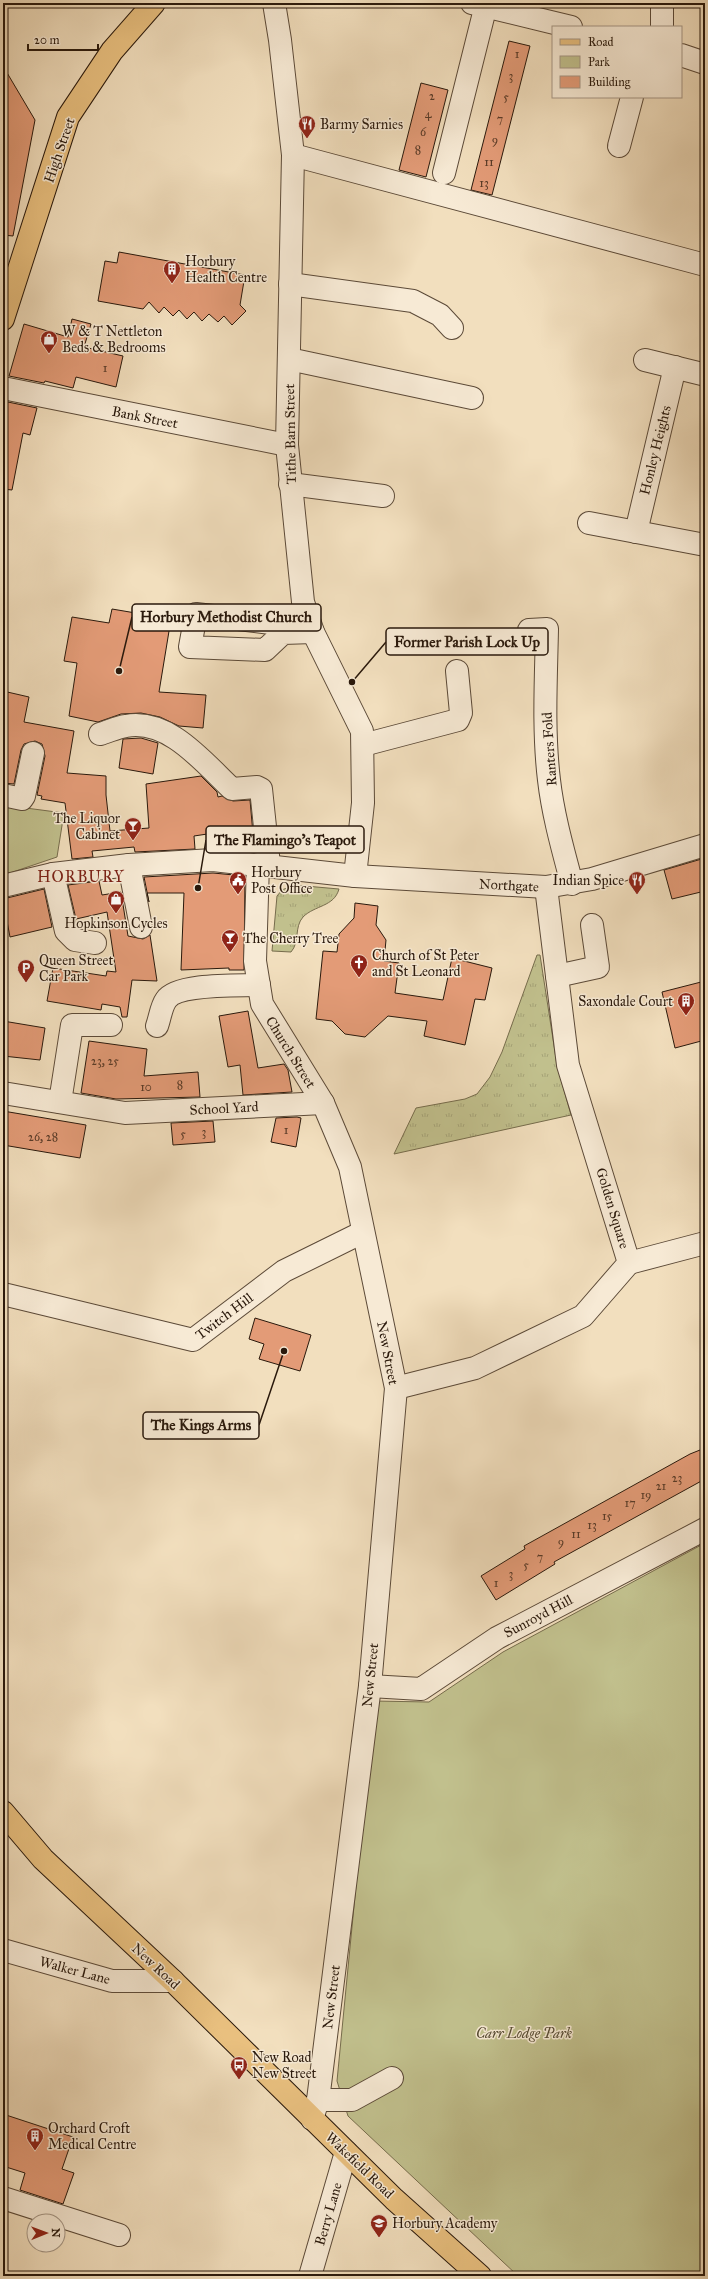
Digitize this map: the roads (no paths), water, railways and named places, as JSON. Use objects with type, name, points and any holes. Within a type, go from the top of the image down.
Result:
[{"type":"main road","name":"High Street","points":[[3,319],[11,270],[68,117],[112,51],[154,3]]},
{"type":"main road","name":"New Road","points":[[3,1812],[43,1859],[173,1981],[315,2109]]},
{"type":"main road","name":"Wakefield Road","points":[[315,2109],[346,2152],[394,2199],[480,2276]]},
{"type":"street","name":"Tithe Barn Street","points":[[274,3],[280,40],[293,155],[287,445],[290,484],[304,602],[313,632],[362,731],[364,745],[363,803],[355,876]]},
{"type":"street","points":[[662,3],[662,26]]},
{"type":"street","points":[[444,173],[479,4],[511,7],[568,26]]},
{"type":"street","points":[[682,55],[705,63]]},
{"type":"street","points":[[619,146],[632,98]]},
{"type":"street","points":[[293,155],[705,265]]},
{"type":"street","points":[[290,284],[413,301],[440,315],[452,328]]},
{"type":"street","points":[[289,359],[472,398]]},
{"type":"street","points":[[645,360],[702,374]]},
{"type":"street","name":"Honley Heights","points":[[636,532],[675,367]]},
{"type":"street","name":"Bank Street","points":[[3,388],[287,445]]},
{"type":"street","points":[[290,484],[383,496]]},
{"type":"street","points":[[589,523],[705,545]]},
{"type":"street","name":"Ranters Fold","points":[[529,630],[547,629],[546,718],[549,780],[572,884]]},
{"type":"street","points":[[283,633],[313,632]]},
{"type":"street","points":[[364,745],[458,720],[461,713],[457,671]]},
{"type":"street","name":"Church Street","points":[[100,734],[126,726],[153,727],[189,749],[232,789],[257,787],[261,789],[264,865],[255,961],[262,1004],[323,1103],[350,1167],[363,1232]]},
{"type":"street","points":[[3,795],[22,799],[24,796],[33,753]]},
{"type":"street","name":"Northgate","points":[[3,886],[53,874],[129,865],[213,860],[355,876],[546,887],[572,884],[705,845]]},
{"type":"street","points":[[129,865],[141,927]]},
{"type":"street","points":[[53,874],[66,931],[75,940],[95,943]]},
{"type":"street","name":"Golden Square","points":[[396,1388],[475,1368],[583,1316],[629,1263],[568,1065],[546,887]]},
{"type":"street","points":[[557,976],[598,967],[592,925]]},
{"type":"street","points":[[157,1026],[166,999],[176,992],[189,989],[259,985]]},
{"type":"street","points":[[60,1102],[72,1025],[111,1025]]},
{"type":"street","name":"School Yard","points":[[3,1093],[125,1113],[323,1103]]},
{"type":"street","name":"Twitch Hill","points":[[3,1294],[193,1340],[284,1270],[363,1232]]},
{"type":"street","name":"New Street","points":[[315,2109],[370,1686],[396,1388],[363,1232]]},
{"type":"street","points":[[629,1263],[705,1243]]},
{"type":"street","name":"Sunroyd Hill","points":[[370,1686],[421,1689],[497,1638],[705,1529]]},
{"type":"street","name":"Walker Lane","points":[[3,1950],[112,1981],[173,1981]]},
{"type":"street","points":[[315,2109],[352,2100],[392,2078]]},
{"type":"street","name":"Berry Lane","points":[[310,2276],[346,2152]]},
{"type":"street","points":[[3,2198],[119,2235]]},
{"type":"place","name":"Barmy Sarnies","points":[[307,139]]},
{"type":"place","name":"Horbury Health Centre","points":[[172,284]]},
{"type":"place","name":"W & T Nettleton Beds & Bedrooms","points":[[49,354]]},
{"type":"place","name":"Horbury Methodist Church","points":[[119,671]]},
{"type":"place","name":"Former Parish Lock Up","points":[[352,682]]},
{"type":"place","name":"The Liquor Cabinet","points":[[133,841]]},
{"type":"place","name":"The Flamingo's Teapot","points":[[198,888]]},
{"type":"place","name":"Horbury Post Office","points":[[238,895]]},
{"type":"place","name":"Indian Spice","points":[[637,895]]},
{"type":"place","name":"Hopkinson Cycles","points":[[116,914]]},
{"type":"place","name":"The Cherry Tree","points":[[230,953]]},
{"type":"place","name":"Church of St Peter and St Leonard","points":[[359,978]]},
{"type":"place","name":"Queen Street Car Park","points":[[26,983]]},
{"type":"place","name":"Saxondale Court","points":[[686,1016]]},
{"type":"place","name":"The Kings Arms","points":[[284,1351]]},
{"type":"place","name":"New Road New Street","points":[[239,2080]]},
{"type":"place","name":"Orchard Croft Medical Centre","points":[[35,2151]]},
{"type":"place","name":"Horbury Academy","points":[[379,2238]]},
{"type":"district","name":"HORBURY","points":[[81,876]]},
{"type":"park label","name":"Carr Lodge Park","points":[[524,2033]]}]
